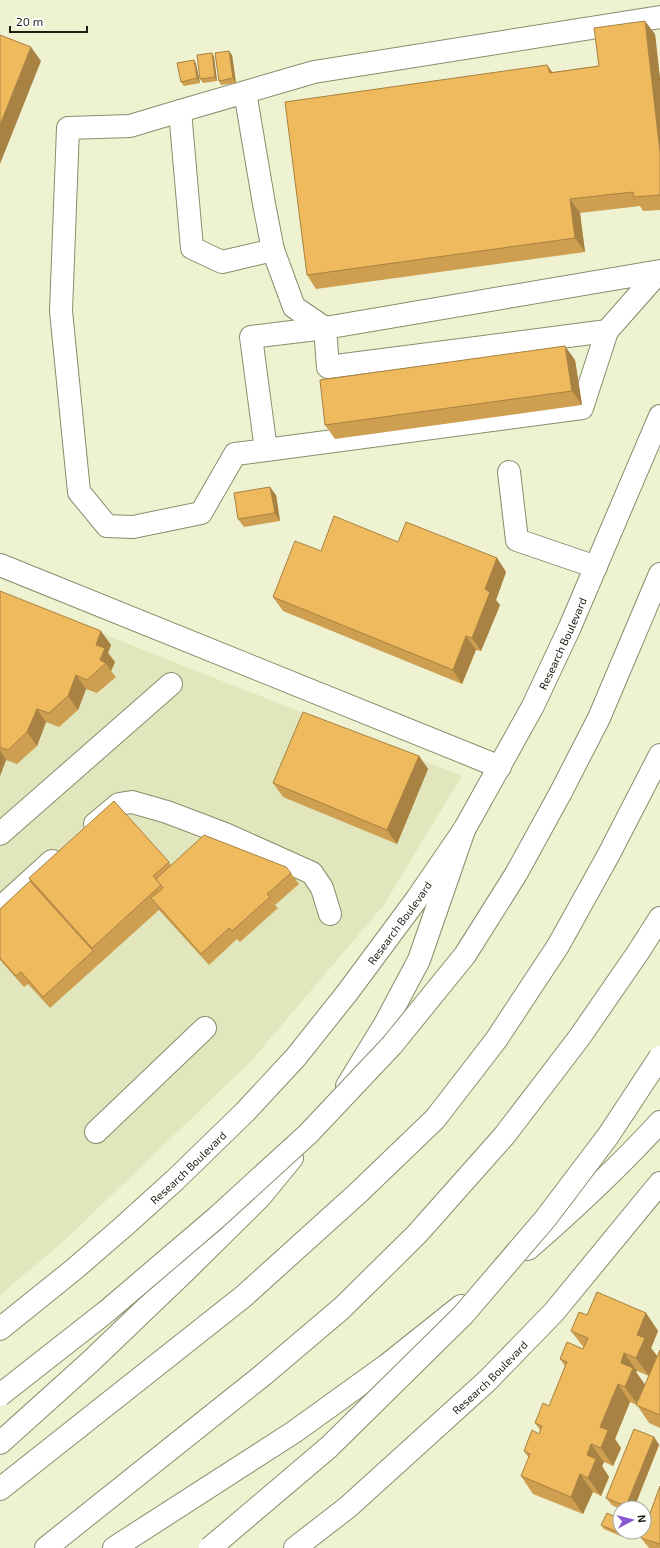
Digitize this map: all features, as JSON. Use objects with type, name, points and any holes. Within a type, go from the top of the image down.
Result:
[{"type":"main road","points":[[660,17],[314,72],[130,126],[68,128],[60,311],[79,492],[107,526],[133,527],[201,513],[235,454],[582,408],[607,331],[660,271]]},
{"type":"main road","points":[[245,92],[273,250],[294,307],[326,328]]},
{"type":"main road","points":[[180,112],[192,248],[222,262],[273,250]]},
{"type":"main road","points":[[266,450],[251,337],[326,328],[660,271]]},
{"type":"main road","points":[[326,328],[328,367],[607,331]]},
{"type":"main road","name":"Research Boulevard","points":[[0,1328],[77,1267],[175,1180],[245,1112],[296,1057],[347,993],[416,900],[464,830],[533,706],[570,627],[660,416]]},
{"type":"main road","points":[[509,472],[517,540],[596,567]]},
{"type":"main road","points":[[0,565],[500,767]]},
{"type":"main road","points":[[0,1394],[107,1311],[216,1218],[308,1134],[392,1045],[465,955],[516,874],[561,792],[599,718],[660,574]]},
{"type":"main road","points":[[0,834],[171,684]]},
{"type":"main road","points":[[0,1488],[244,1296],[358,1193],[435,1119],[496,1040],[558,946],[609,854],[660,755]]},
{"type":"main road","points":[[0,908],[74,841],[119,804],[132,802],[167,812],[225,834],[312,873],[322,888],[330,914]]},
{"type":"main road","points":[[0,1443],[90,1362],[183,1273],[260,1197],[302,1146],[346,1087],[362,1062],[385,1024],[419,960],[464,830]]},
{"type":"main road","points":[[46,1548],[263,1375],[342,1308],[417,1234],[504,1136],[579,1038],[660,918]]},
{"type":"main road","points":[[96,1132],[205,1028]]},
{"type":"main road","points":[[210,1548],[329,1447],[464,1315],[546,1218],[608,1136],[660,1057]]},
{"type":"main road","points":[[114,1548],[294,1432],[387,1365],[478,1293],[569,1214],[660,1122]]},
{"type":"main road","name":"Research Boulevard","points":[[295,1548],[348,1507],[487,1381],[554,1312],[660,1183]]},
{"type":"shaded area","points":[[0,593],[462,776],[383,906],[251,1061],[65,1240],[0,1295]]},
{"type":"building","points":[[645,21],[660,152],[660,195],[634,197],[633,192],[570,199],[575,238],[307,275],[285,102],[547,65],[550,73],[599,66],[594,28]]},
{"type":"building","points":[[0,35],[31,47],[0,125]]},
{"type":"building","points":[[229,51],[233,78],[219,81],[215,53]]},
{"type":"building","points":[[212,53],[215,77],[200,79],[197,55]]},
{"type":"building","points":[[194,60],[197,78],[181,82],[177,63]]},
{"type":"building","points":[[565,346],[572,391],[325,425],[320,380]]},
{"type":"building","points":[[270,487],[275,513],[238,519],[234,493]]},
{"type":"building","points":[[334,516],[398,542],[406,522],[497,558],[485,589],[490,592],[472,638],[466,636],[453,670],[273,597],[295,541],[321,551]]},
{"type":"building","points":[[0,591],[101,631],[96,645],[105,648],[100,660],[106,663],[87,680],[76,675],[68,696],[49,713],[37,709],[27,732],[8,750],[0,747]]},
{"type":"building","points":[[303,712],[419,756],[387,830],[273,783]]},
{"type":"building","points":[[114,801],[169,862],[153,876],[161,885],[92,948],[29,878]]},
{"type":"building","points":[[204,835],[286,867],[291,873],[267,894],[270,897],[232,931],[229,928],[201,954],[151,898],[163,888],[156,879]]},
{"type":"building","points":[[30,881],[93,951],[43,997],[21,972],[16,976],[0,958],[0,909]]},
{"type":"building","points":[[597,1292],[646,1313],[637,1335],[645,1338],[636,1358],[624,1353],[621,1363],[633,1368],[625,1387],[618,1384],[600,1427],[608,1430],[601,1448],[591,1444],[587,1455],[596,1459],[588,1478],[580,1474],[571,1497],[521,1476],[530,1454],[524,1451],[532,1430],[539,1434],[542,1426],[535,1423],[543,1403],[549,1406],[567,1362],[560,1359],[567,1342],[583,1349],[588,1338],[571,1331],[579,1312],[587,1315]]},
{"type":"building","points":[[660,1350],[660,1415],[636,1405]]},
{"type":"building","points":[[634,1429],[654,1437],[628,1500],[612,1500],[606,1498]]},
{"type":"building","points":[[660,1486],[660,1544],[647,1540],[652,1540],[652,1508]]},
{"type":"building","points":[[607,1513],[612,1515],[612,1530],[601,1525]]}]
